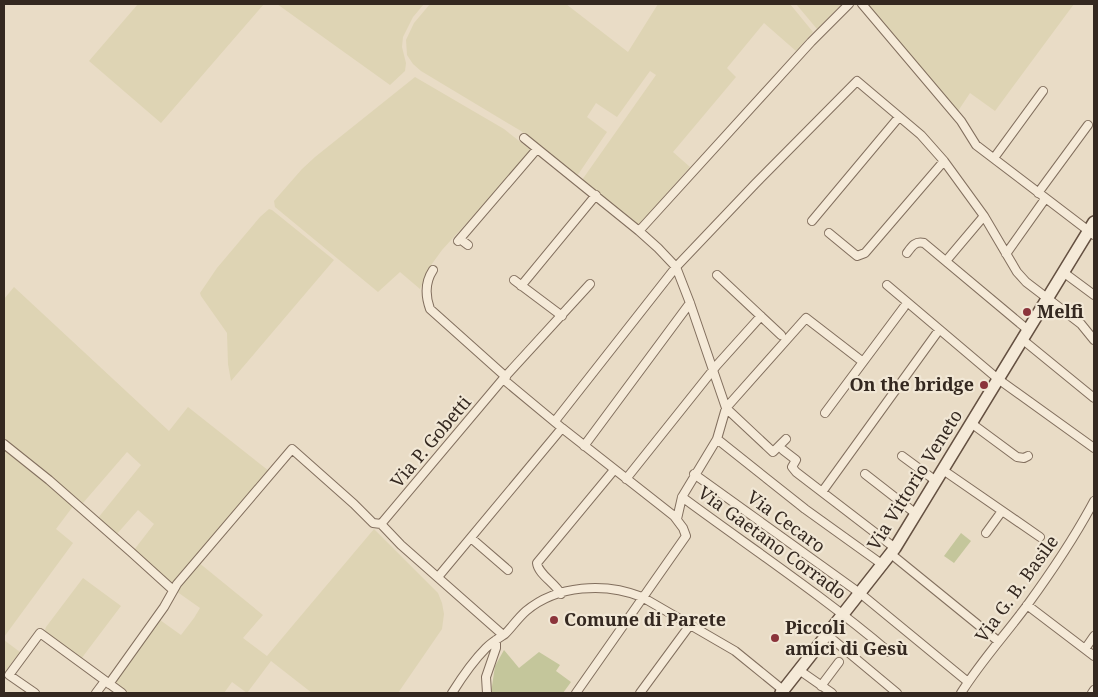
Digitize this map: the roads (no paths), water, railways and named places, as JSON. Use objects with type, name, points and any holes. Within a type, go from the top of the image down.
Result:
[{"type":"street","points":[[639,231],[804,49],[849,4]]},
{"type":"street","points":[[862,4],[961,121],[976,145],[1046,199],[1092,229]]},
{"type":"street","points":[[555,421],[676,267],[755,184],[858,81],[921,135],[944,161],[984,216],[1017,272],[1026,282],[1081,324],[1094,340]]},
{"type":"street","points":[[994,158],[1043,91]]},
{"type":"street","points":[[812,220],[899,117]]},
{"type":"street","points":[[1038,193],[1088,125]]},
{"type":"street","points":[[524,138],[639,231],[676,267],[714,369],[726,408],[773,452],[786,439]]},
{"type":"street","points":[[468,245],[459,240],[537,149]]},
{"type":"street","points":[[829,233],[857,256],[865,253],[944,161]]},
{"type":"street","points":[[521,286],[596,195]]},
{"type":"street","points":[[1006,254],[1046,199]]},
{"type":"street","points":[[946,261],[984,216]]},
{"type":"street","name":"Via Vittorio Veneto","points":[[782,692],[829,636],[893,551],[1063,272],[1092,229]]},
{"type":"street","points":[[907,253],[914,244],[918,242],[924,243],[946,261],[1094,398]]},
{"type":"street","points":[[432,270],[426,286],[426,297],[430,309],[562,428],[677,519],[686,536],[576,693]]},
{"type":"street","points":[[1063,272],[1094,295]]},
{"type":"street","points":[[717,275],[781,335]]},
{"type":"street","points":[[514,280],[562,316]]},
{"type":"street","name":"Via P. Gobetti","points":[[381,524],[505,378],[590,284]]},
{"type":"street","points":[[887,285],[998,379],[1094,448]]},
{"type":"street","points":[[584,446],[690,303]]},
{"type":"street","points":[[825,413],[904,307]]},
{"type":"street","points":[[626,479],[714,369],[761,316]]},
{"type":"street","points":[[677,519],[682,497],[694,474],[717,439],[726,408],[806,318],[862,362]]},
{"type":"street","points":[[822,492],[939,330]]},
{"type":"street","points":[[971,423],[1017,457],[1028,456]]},
{"type":"street","points":[[438,577],[562,428]]},
{"type":"street","points":[[717,439],[805,510],[882,565]]},
{"type":"street","points":[[4,444],[50,480],[173,590]]},
{"type":"street","points":[[96,693],[107,682],[164,607],[176,584],[292,449],[373,523],[381,524],[499,637]]},
{"type":"street","points":[[783,450],[796,460],[792,467],[796,472],[998,640]]},
{"type":"street","points":[[902,456],[936,481]]},
{"type":"street","points":[[561,594],[555,584],[539,570],[536,563],[614,470]]},
{"type":"street","points":[[943,470],[1040,537]]},
{"type":"street","name":"Via Cecaro","points":[[694,474],[860,594],[968,682]]},
{"type":"street","points":[[865,474],[915,513]]},
{"type":"street","name":"Via Gaetano Corrado","points":[[682,497],[844,614],[890,652]]},
{"type":"street","name":"Via G. B. Basile","points":[[961,693],[1068,547],[1094,501]]},
{"type":"street","points":[[986,533],[1002,511]]},
{"type":"street","points":[[471,538],[508,570]]},
{"type":"street","points":[[452,693],[475,659],[526,611],[548,598],[580,588],[600,588],[629,592],[642,597],[735,651],[782,692]]},
{"type":"street","points":[[1027,605],[1094,656]]},
{"type":"street","points":[[640,693],[690,625]]},
{"type":"street","points":[[35,693],[9,675],[40,633],[122,693]]},
{"type":"street","points":[[829,636],[897,693]]},
{"type":"street","points":[[1086,649],[1094,636]]},
{"type":"street","points":[[487,693],[486,677],[499,637]]},
{"type":"street","points":[[821,686],[839,662]]},
{"type":"street","points":[[799,670],[832,693]]},
{"type":"place","name":"Melfi","points":[[1027,312]]},
{"type":"place","name":"On the bridge","points":[[984,385]]},
{"type":"place","name":"Comune di Parete","points":[[554,620]]},
{"type":"place","name":"Piccoli amici di Gesù","points":[[775,638]]}]
